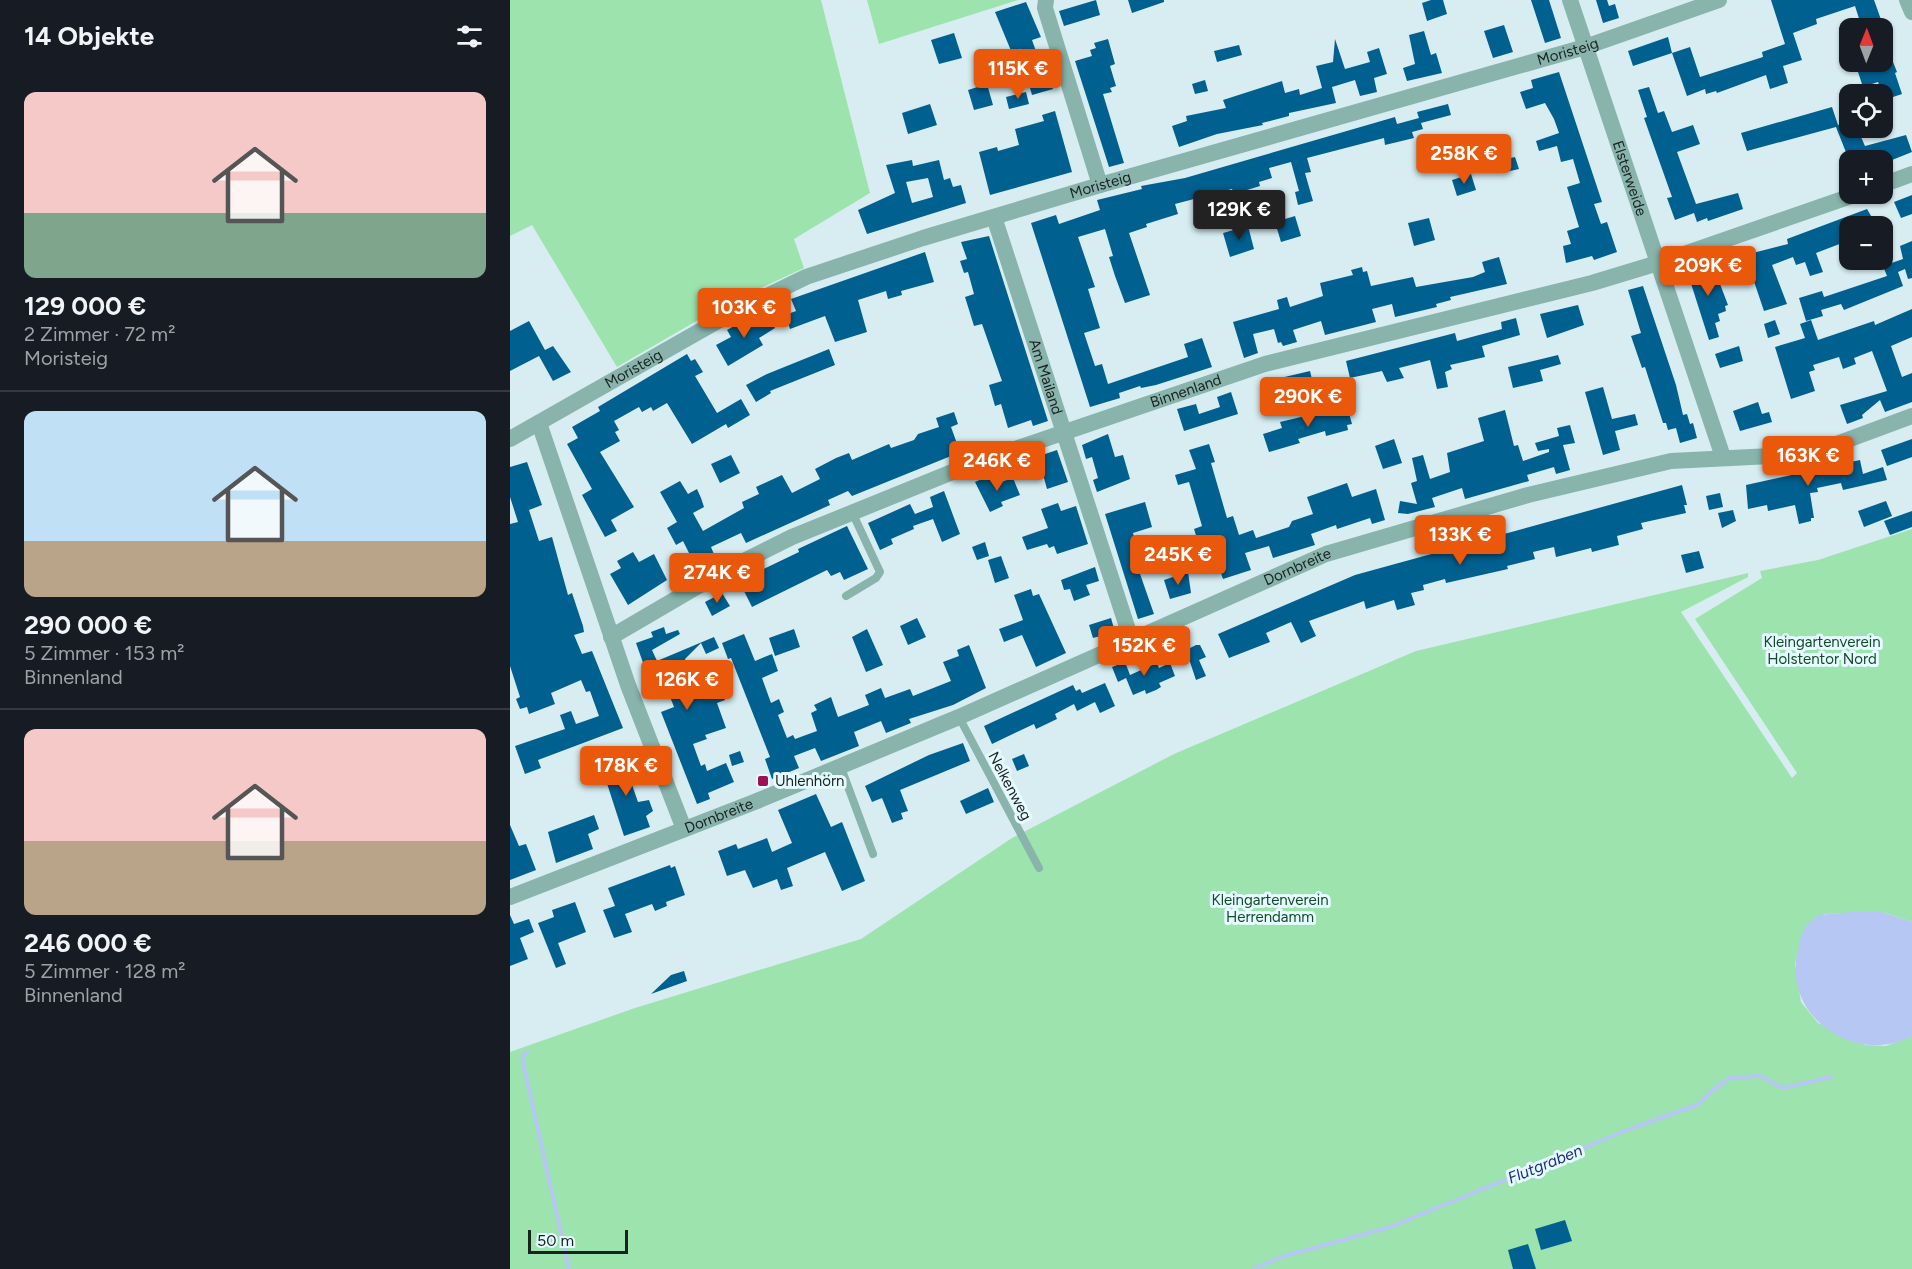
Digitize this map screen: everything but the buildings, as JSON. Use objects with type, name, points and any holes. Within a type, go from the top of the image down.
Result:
[{"type":"street","name":"Elsterweide","points":[[1570,0],[1724,457]]},
{"type":"street","name":"Moristeig","points":[[510,439],[730,314],[806,277],[1100,185],[1585,47],[1719,0]]},
{"type":"street","points":[[1907,0],[1912,12]]},
{"type":"street","points":[[1045,1],[1100,185]]},
{"type":"street","points":[[1893,181],[1912,174]]},
{"type":"street","name":"Binnenland","points":[[611,637],[722,572],[792,537],[977,462],[1265,364],[1592,283],[1658,263],[1839,200]]},
{"type":"street","name":"Am Mailand","points":[[994,217],[1131,639]]},
{"type":"street","name":"Dornbreite","points":[[510,897],[959,717],[1326,554],[1528,495],[1671,461],[1771,456],[1823,449],[1912,416]]},
{"type":"street","points":[[539,423],[611,637],[684,829]]},
{"type":"lane","points":[[846,596],[876,578],[880,572],[852,512]]},
{"type":"lane","name":"Nelkenweg","points":[[959,717],[1039,868]]},
{"type":"lane","points":[[840,765],[873,854]]},
{"type":"green space","points":[[510,0],[821,0],[870,193],[794,239],[804,268],[724,305],[617,367],[532,225],[510,236]]},
{"type":"green space","points":[[867,0],[1018,0],[879,44]]},
{"type":"green space","points":[[1912,529],[1912,922],[1882,912],[1824,914],[1806,927],[1795,964],[1801,1002],[1818,1023],[1865,1045],[1886,1046],[1912,1036],[1912,1269],[510,1269],[510,1052],[635,1008],[861,939],[1012,838],[1174,754],[1416,651],[1748,573],[1748,577],[1681,612],[1792,778],[1797,773],[1695,619],[1762,578],[1760,571],[1818,560]]},
{"type":"water","points":[[1882,912],[1912,922],[1912,1036],[1891,1044],[1869,1045],[1848,1040],[1829,1030],[1813,1016],[1802,998],[1796,978],[1797,955],[1805,928],[1818,915]]},
{"type":"waterway","points":[[527,1051],[522,1058],[569,1269]]},
{"type":"waterway","name":"Flutgraben","points":[[1253,1269],[1281,1257],[1390,1227],[1632,1128],[1697,1105],[1730,1078],[1760,1076],[1783,1088],[1831,1077]]},
{"type":"place","name":"Uhlenhörn","points":[[763,781]]},
{"type":"park label","name":"Kleingartenverein Holstentor Nord","points":[[1822,650]]},
{"type":"park label","name":"Kleingartenverein Herrendamm","points":[[1270,908]]}]
